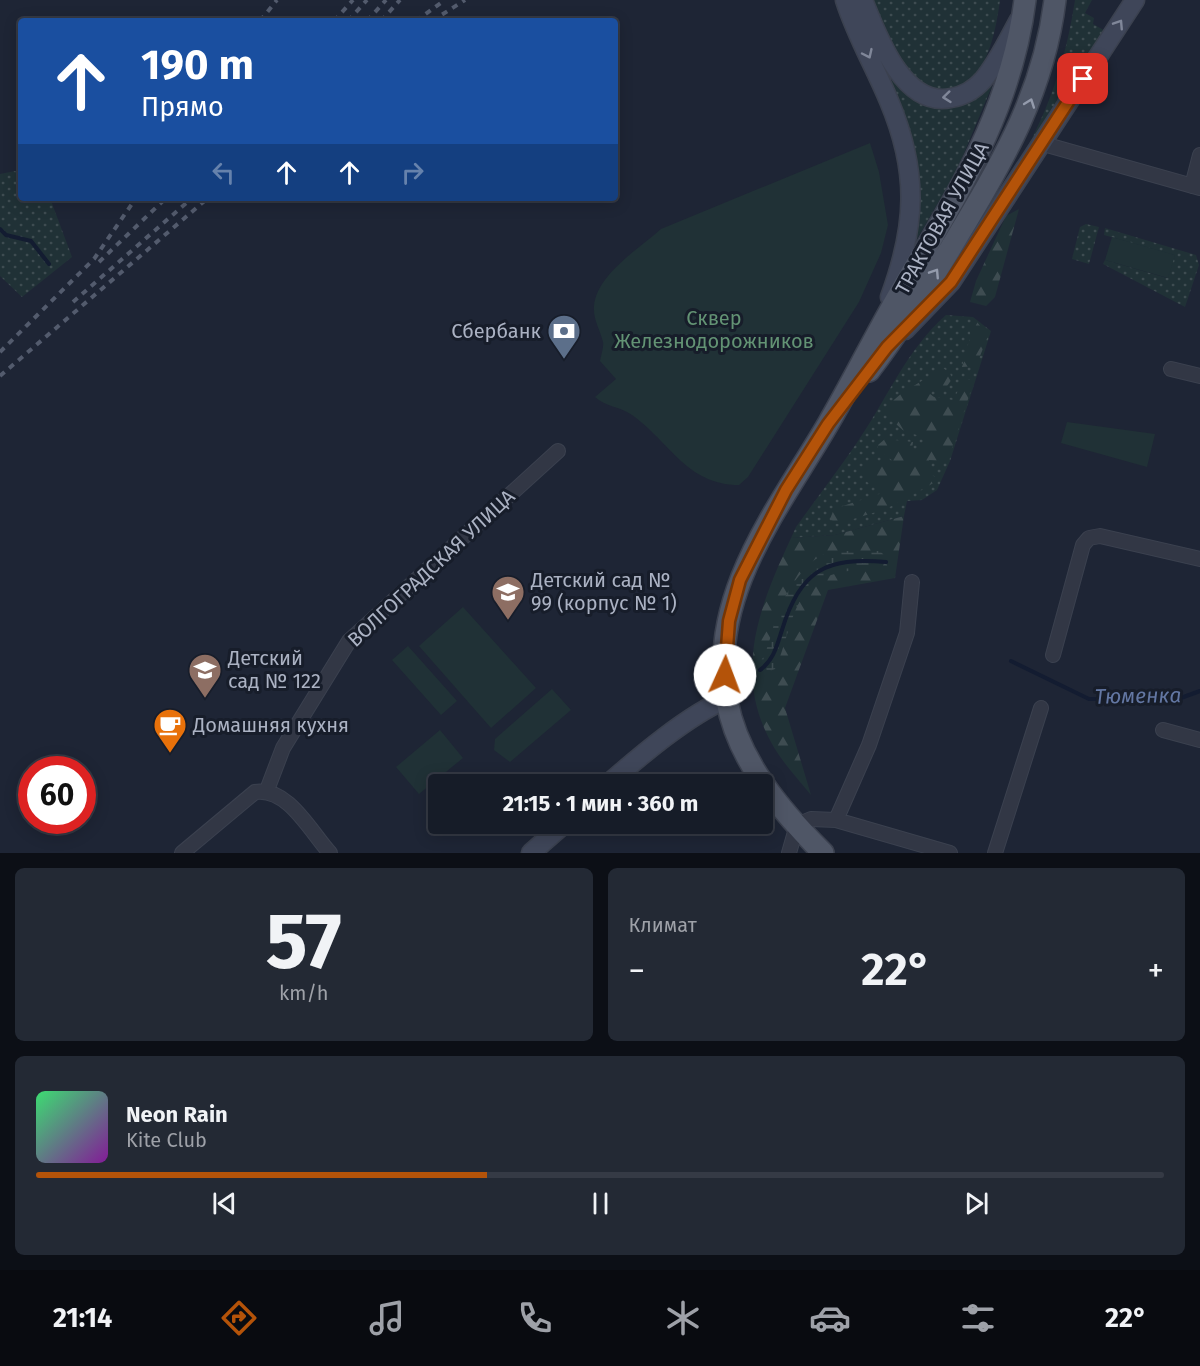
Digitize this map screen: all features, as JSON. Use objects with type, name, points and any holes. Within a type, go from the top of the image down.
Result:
[{"type":"main road","name":"ТРАКТОВАЯ УЛИЦА","points":[[882,341],[976,163],[1000,105],[1025,6]]},
{"type":"main road","name":"ТРАКТОВАЯ УЛИЦА","points":[[823,853],[775,800],[752,765],[734,727],[726,699],[726,641],[740,580],[772,516],[828,424],[882,341],[946,256],[1009,150],[1032,98],[1054,8]]},
{"type":"street","points":[[845,0],[899,127],[911,179],[909,237],[882,341]]},
{"type":"street","points":[[863,0],[900,74],[915,90],[943,99],[960,95],[982,81],[1025,6]]},
{"type":"street","points":[[882,341],[951,282],[1135,0]]},
{"type":"street","points":[[1040,143],[1196,187],[1200,155]]},
{"type":"street","points":[[1171,369],[1200,376]]},
{"type":"street","name":"ВОЛГОГРАДСКАЯ УЛИЦА","points":[[267,790],[284,748],[349,640],[558,451]]},
{"type":"street","points":[[1053,655],[1083,545],[1089,538],[1100,536],[1200,559]]},
{"type":"street","points":[[836,820],[869,745],[907,633],[912,582]]},
{"type":"street","points":[[619,774],[698,714],[726,699]]},
{"type":"street","points":[[995,853],[1041,708]]},
{"type":"street","points":[[1163,730],[1200,740]]},
{"type":"street","points":[[182,853],[255,792],[267,790],[278,794],[330,853]]},
{"type":"street","points":[[789,853],[796,825],[812,819],[836,820],[950,853]]},
{"type":"street","points":[[531,853],[553,834]]},
{"type":"green space","points":[[872,0],[1000,0],[992,42],[979,70],[958,87],[943,89],[923,84],[902,64],[890,43]]},
{"type":"green space","points":[[1075,0],[1092,0],[1085,13],[1094,18],[1093,24],[1107,32],[1032,148],[1028,146],[1052,93],[1068,38]]},
{"type":"green space","points":[[890,81],[917,101],[941,108],[966,103],[992,86],[957,170],[917,239],[919,195]]},
{"type":"green space","name":"Сквер Железнодорожников","points":[[870,143],[879,172],[888,225],[881,253],[859,302],[748,477],[739,485],[706,478],[680,460],[632,415],[595,397],[616,379],[600,361],[603,342],[594,306],[603,283],[620,263],[661,229]]},
{"type":"green space","points":[[15,171],[18,173],[18,201],[51,201],[72,257],[22,297],[0,276],[0,174]]},
{"type":"green space","points":[[1019,209],[995,297],[986,306],[970,302],[976,281],[1006,216]]},
{"type":"green space","points":[[1086,224],[1099,227],[1089,264],[1072,259],[1080,227]]},
{"type":"green space","points":[[1105,228],[1196,255],[1199,265],[1185,307],[1103,264],[1105,260],[1167,278],[1174,255],[1104,235]]},
{"type":"green space","points":[[1112,237],[1175,255],[1168,278],[1105,260]]},
{"type":"green space","points":[[946,315],[973,317],[991,331],[950,461],[937,490],[922,500],[907,501],[904,516],[835,535],[791,538],[796,527],[867,428],[919,344]]},
{"type":"green space","points":[[977,322],[988,336],[976,366],[962,367],[970,338],[970,325]]},
{"type":"green space","points":[[943,368],[950,373],[952,379],[945,389],[926,391],[934,397],[953,400],[964,380],[971,380],[973,384],[949,457],[940,461],[929,460],[931,474],[939,480],[886,509],[837,524],[830,519],[834,509],[882,493],[863,479],[865,465],[872,461],[893,461],[878,450],[878,445],[885,439],[913,442],[911,455],[928,443],[925,437],[905,432],[888,417],[888,405],[902,393]]},
{"type":"green space","points":[[1067,422],[1155,434],[1147,467],[1061,443]]},
{"type":"green space","points":[[904,516],[895,578],[828,590],[785,708],[811,795],[772,744],[760,718],[754,691],[752,665],[755,640],[769,588],[791,538],[835,535]]},
{"type":"green space","points":[[831,551],[880,551],[886,557],[883,566],[841,572],[816,582],[799,603],[775,669],[763,674],[760,663],[785,597],[808,566]]},
{"type":"green space","points":[[463,607],[536,688],[491,728],[419,646]]},
{"type":"green space","points":[[408,646],[457,701],[441,715],[392,660]]},
{"type":"green space","points":[[552,689],[571,710],[510,762],[494,750],[495,739]]},
{"type":"green space","points":[[440,730],[463,758],[443,774],[428,774],[428,787],[419,794],[396,767]]},
{"type":"waterway","name":"Тюменка","points":[[0,229],[6,235],[31,241],[49,264]]},
{"type":"waterway","name":"Тюменка","points":[[760,670],[772,657],[789,610],[797,593],[807,581],[831,565],[865,561],[886,562]]},
{"type":"waterway","name":"Тюменка","points":[[1011,661],[1089,699],[1178,699],[1200,691]]},
{"type":"railway","points":[[262,18],[277,0]]},
{"type":"railway","points":[[337,18],[353,0]]},
{"type":"railway","points":[[351,18],[367,0]]},
{"type":"railway","points":[[370,18],[386,0]]},
{"type":"railway","points":[[384,18],[400,0]]},
{"type":"railway","points":[[420,18],[445,0]]},
{"type":"railway","points":[[437,18],[465,0]]},
{"type":"railway","points":[[0,352],[94,259],[134,201]]},
{"type":"railway","points":[[99,262],[163,201]]},
{"type":"railway","points":[[73,302],[189,201]]},
{"type":"railway","points":[[0,376],[204,201]]},
{"type":"place","name":"Сбербанк","points":[[564,360]]},
{"type":"place","name":"Детский сад № 99 (корпус № 1)","points":[[508,621]]},
{"type":"place","name":"Детский сад № 122","points":[[205,699]]},
{"type":"place","name":"Домашняя кухня","points":[[170,754]]},
{"type":"route","points":[[725,675],[729,621],[740,580],[762,533],[786,490],[828,424],[887,347],[939,298],[951,282],[1083,79]]}]
